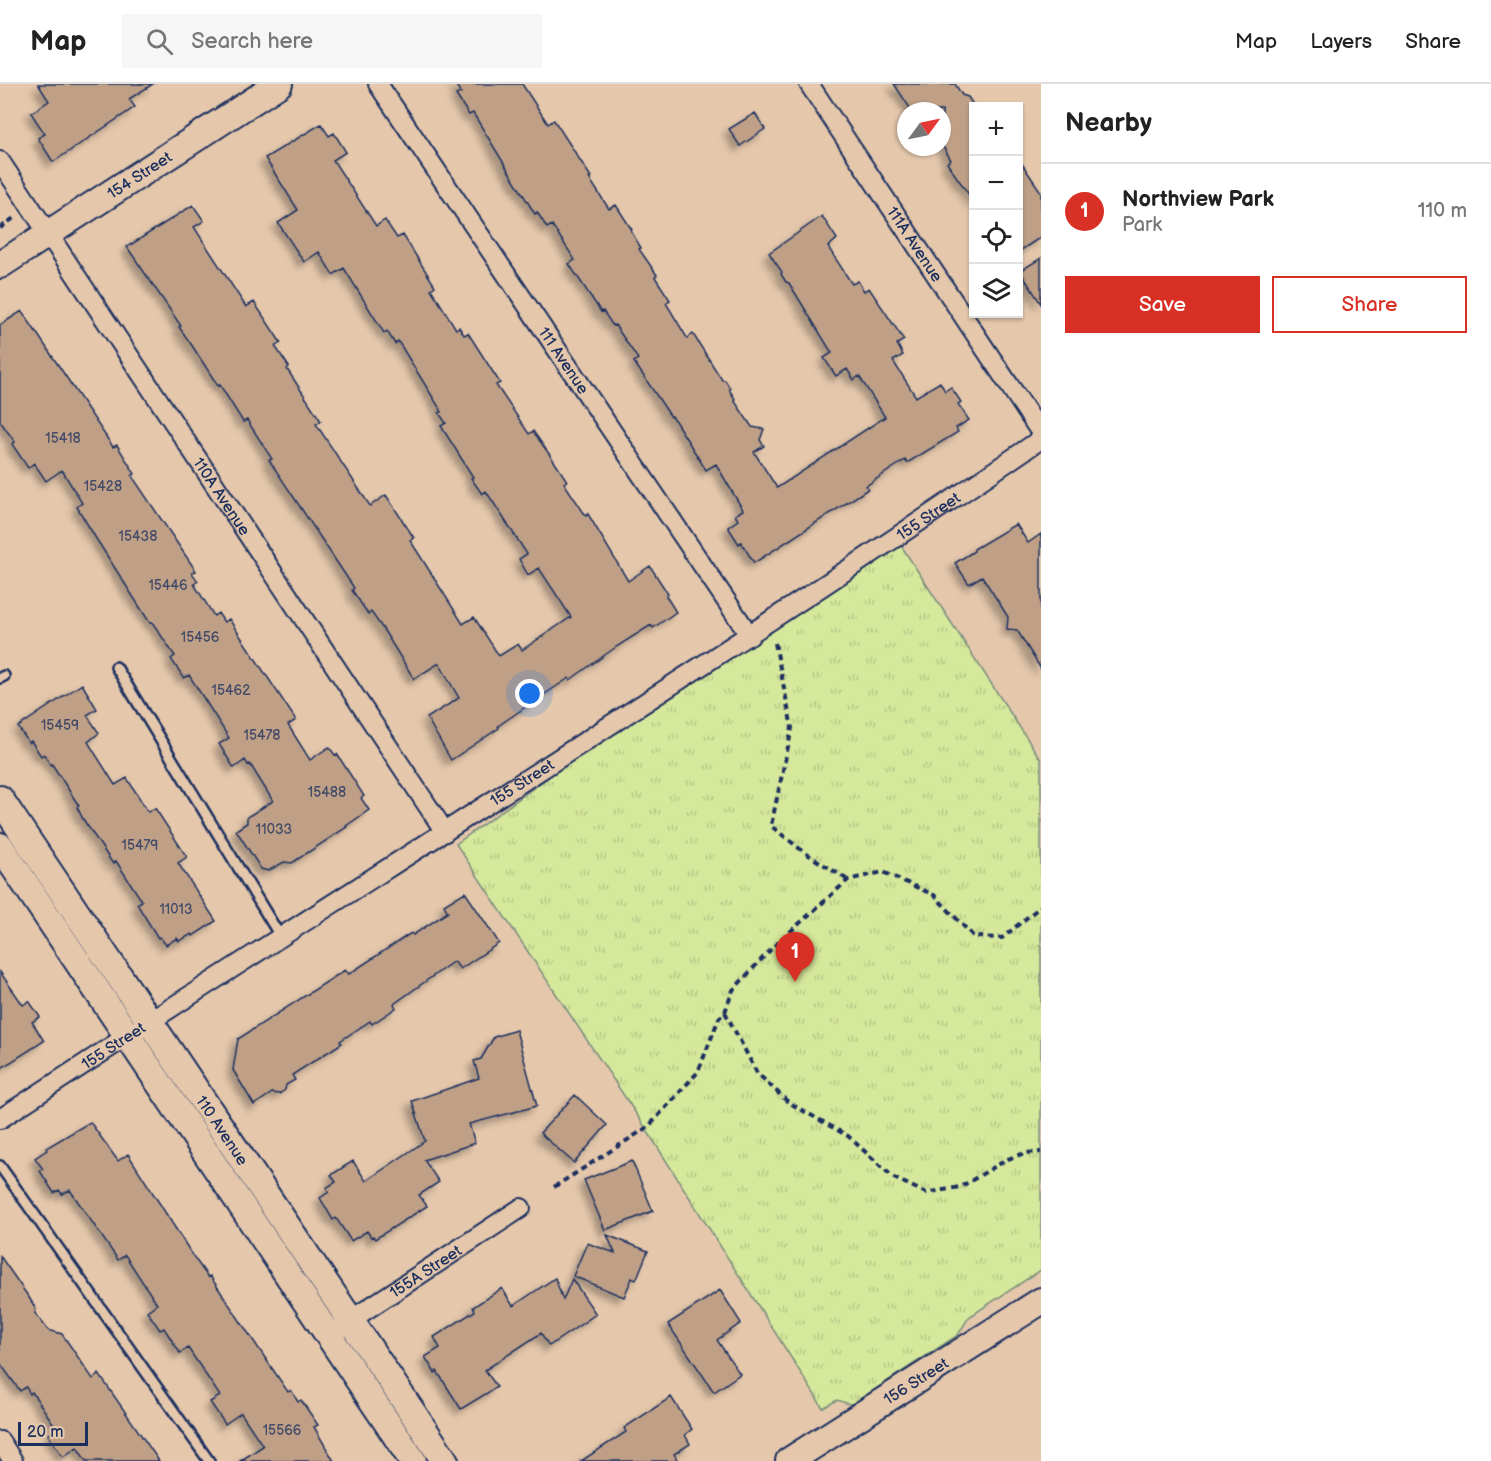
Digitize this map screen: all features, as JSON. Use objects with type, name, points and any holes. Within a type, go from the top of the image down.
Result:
[{"type":"street","name":"154 Street","points":[[0,265],[279,84]]},
{"type":"street","name":"111 Avenue","points":[[378,84],[750,636]]},
{"type":"street","name":"111A Avenue","points":[[809,84],[1041,433]]},
{"type":"street","name":"110A Avenue","points":[[0,161],[445,832]]},
{"type":"street","name":"155 Street","points":[[0,1119],[280,936],[750,636],[1041,439]]},
{"type":"street","name":"110 Avenue","points":[[0,799],[445,1461]]},
{"type":"street","name":"110 Avenue","points":[[0,846],[413,1461]]},
{"type":"street","name":"155A Street","points":[[328,1334],[521,1208]]},
{"type":"street","name":"156 Street","points":[[789,1461],[1041,1301]]},
{"type":"street","points":[[0,1442],[13,1461]]},
{"type":"lane","points":[[116,667],[280,936]]},
{"type":"lane","points":[[0,1166],[209,1461]]},
{"type":"path","points":[[0,228],[12,220]]},
{"type":"path","points":[[772,639],[776,645],[792,728],[771,826],[804,852],[848,880]]},
{"type":"path","points":[[554,1187],[648,1127],[698,1072],[719,1018],[725,1012],[733,990],[773,947],[848,880],[883,872],[934,895],[974,938],[1002,938],[1041,906]]},
{"type":"path","points":[[725,1012],[757,1073],[788,1102],[848,1136],[894,1178],[926,1193],[960,1187],[1008,1159],[1025,1153],[1041,1152]]},
{"type":"green space","points":[[898,541],[1041,760],[1041,1270],[969,1317],[958,1335],[854,1403],[849,1404],[837,1400],[823,1408],[641,1121],[456,844],[571,761]]},
{"type":"building","points":[[38,84],[153,84],[129,99],[135,107],[53,162],[38,138],[45,134],[31,113],[49,101]]},
{"type":"building","points":[[455,84],[522,84],[548,124],[554,120],[609,209],[616,205],[632,230],[641,248],[639,249],[657,275],[655,277],[670,300],[666,303],[687,338],[693,334],[722,380],[725,380],[734,400],[752,427],[764,429],[760,440],[764,446],[754,452],[777,488],[885,417],[859,376],[854,380],[847,369],[836,376],[824,358],[832,353],[769,253],[822,216],[837,239],[828,247],[852,284],[858,281],[864,291],[869,288],[904,340],[897,344],[903,355],[893,361],[916,397],[940,382],[945,391],[951,387],[961,402],[958,404],[969,420],[956,428],[958,432],[907,463],[905,460],[866,486],[868,489],[754,563],[728,527],[738,520],[735,515],[743,510],[716,464],[706,470],[634,362],[638,359],[615,325],[613,326],[603,311],[601,312],[569,264],[575,260],[552,225],[547,228],[537,212],[535,214],[473,113],[469,115],[456,95],[461,93]]},
{"type":"building","points":[[894,84],[955,84],[962,95],[968,97],[971,102],[969,102],[969,195],[947,163],[951,160],[949,156],[951,156],[951,102],[906,102]]},
{"type":"building","points":[[755,113],[765,129],[740,146],[729,129]]},
{"type":"building","points":[[321,124],[329,136],[334,133],[346,152],[333,160],[376,226],[385,220],[397,238],[403,235],[435,286],[431,289],[456,329],[459,327],[464,335],[468,333],[500,383],[496,385],[529,434],[533,431],[554,461],[567,481],[564,483],[586,516],[588,514],[628,581],[650,566],[668,594],[666,596],[676,612],[653,628],[651,625],[616,647],[451,760],[427,718],[459,698],[439,663],[414,679],[383,629],[371,612],[368,614],[352,590],[354,588],[269,460],[272,459],[247,420],[243,422],[220,385],[218,386],[179,327],[181,326],[127,247],[193,205],[204,221],[194,227],[246,307],[254,302],[281,343],[275,346],[321,421],[316,424],[370,506],[386,495],[414,538],[410,540],[463,624],[474,617],[499,656],[518,644],[522,650],[571,617],[539,568],[528,575],[519,559],[527,554],[486,491],[482,494],[471,478],[473,477],[441,426],[446,423],[439,413],[442,412],[398,341],[395,344],[387,331],[384,333],[344,268],[333,275],[319,252],[304,262],[278,223],[298,210],[265,158]]},
{"type":"building","points":[[1023,165],[1041,192],[1041,237],[1023,249]]},
{"type":"building","points":[[1041,258],[1041,304],[1023,276],[1023,269]]},
{"type":"building","points":[[22,311],[113,447],[117,445],[135,474],[132,476],[196,571],[192,573],[198,581],[194,584],[214,616],[218,613],[224,622],[229,619],[296,720],[288,725],[310,760],[329,747],[335,755],[337,754],[364,796],[361,798],[369,810],[292,863],[284,862],[268,871],[261,869],[236,830],[247,823],[247,817],[273,801],[250,764],[248,765],[245,760],[234,768],[219,744],[229,738],[189,675],[184,678],[171,659],[175,656],[152,622],[150,623],[77,507],[82,503],[62,470],[46,481],[34,463],[28,468],[12,444],[15,442],[0,421],[0,325]]},
{"type":"building","points":[[1016,524],[1028,543],[1041,534],[1041,669],[1017,630],[1007,629],[1008,617],[982,576],[969,584],[955,563]]},
{"type":"building","points":[[82,684],[97,709],[87,715],[99,733],[88,742],[115,785],[127,778],[148,812],[155,808],[187,857],[178,863],[216,921],[193,936],[192,934],[179,941],[177,938],[166,945],[160,937],[158,938],[137,904],[142,901],[116,861],[113,864],[83,819],[77,807],[79,806],[52,764],[44,754],[41,756],[31,741],[29,743],[18,727]]},
{"type":"building","points":[[465,892],[499,943],[460,969],[454,961],[394,1004],[396,1008],[372,1024],[370,1021],[340,1041],[342,1043],[292,1075],[295,1080],[286,1085],[285,1090],[279,1094],[272,1093],[254,1105],[233,1070],[238,1039],[345,970],[349,974],[411,933],[413,935],[448,912],[444,905]]},
{"type":"building","points":[[0,972],[23,1005],[29,1001],[40,1017],[32,1022],[44,1041],[0,1069]]},
{"type":"building","points":[[516,1030],[537,1106],[469,1124],[475,1143],[424,1160],[439,1182],[419,1195],[427,1206],[375,1239],[367,1231],[351,1241],[336,1218],[333,1220],[320,1198],[329,1192],[326,1188],[336,1182],[331,1175],[353,1161],[366,1181],[425,1141],[412,1101],[479,1078],[474,1061],[481,1059],[494,1037]]},
{"type":"building","points":[[575,1095],[607,1125],[574,1163],[540,1133]]},
{"type":"building","points":[[90,1122],[118,1161],[128,1154],[195,1259],[208,1277],[210,1276],[288,1392],[291,1390],[298,1402],[301,1400],[318,1425],[314,1427],[334,1461],[240,1461],[263,1446],[241,1413],[225,1424],[210,1402],[220,1396],[188,1348],[180,1353],[164,1328],[160,1330],[147,1311],[157,1304],[125,1255],[118,1260],[70,1190],[62,1194],[59,1190],[54,1193],[40,1171],[43,1169],[35,1158],[47,1150],[46,1148]]},
{"type":"building","points":[[632,1161],[653,1211],[605,1230],[584,1180]]},
{"type":"building","points":[[607,1235],[648,1251],[636,1280],[632,1278],[624,1297],[573,1276],[587,1243],[615,1253]]},
{"type":"building","points":[[0,1256],[48,1330],[62,1334],[93,1379],[99,1374],[159,1461],[86,1461],[77,1447],[63,1457],[48,1435],[57,1429],[32,1392],[30,1394],[26,1387],[20,1391],[0,1363]]},
{"type":"building","points":[[555,1278],[563,1300],[572,1279],[596,1314],[549,1346],[541,1333],[485,1370],[497,1387],[461,1409],[437,1371],[435,1373],[425,1357],[440,1348],[434,1337],[475,1311],[473,1307],[502,1288],[513,1306]]},
{"type":"building","points":[[720,1290],[741,1323],[717,1340],[740,1374],[714,1392],[668,1324]]},
{"type":"building","points":[[671,1397],[692,1429],[685,1435],[690,1444],[674,1454],[678,1461],[581,1461],[626,1432],[624,1428]]},
{"type":"place","name":"Northview Park","points":[[795,982]]}]
